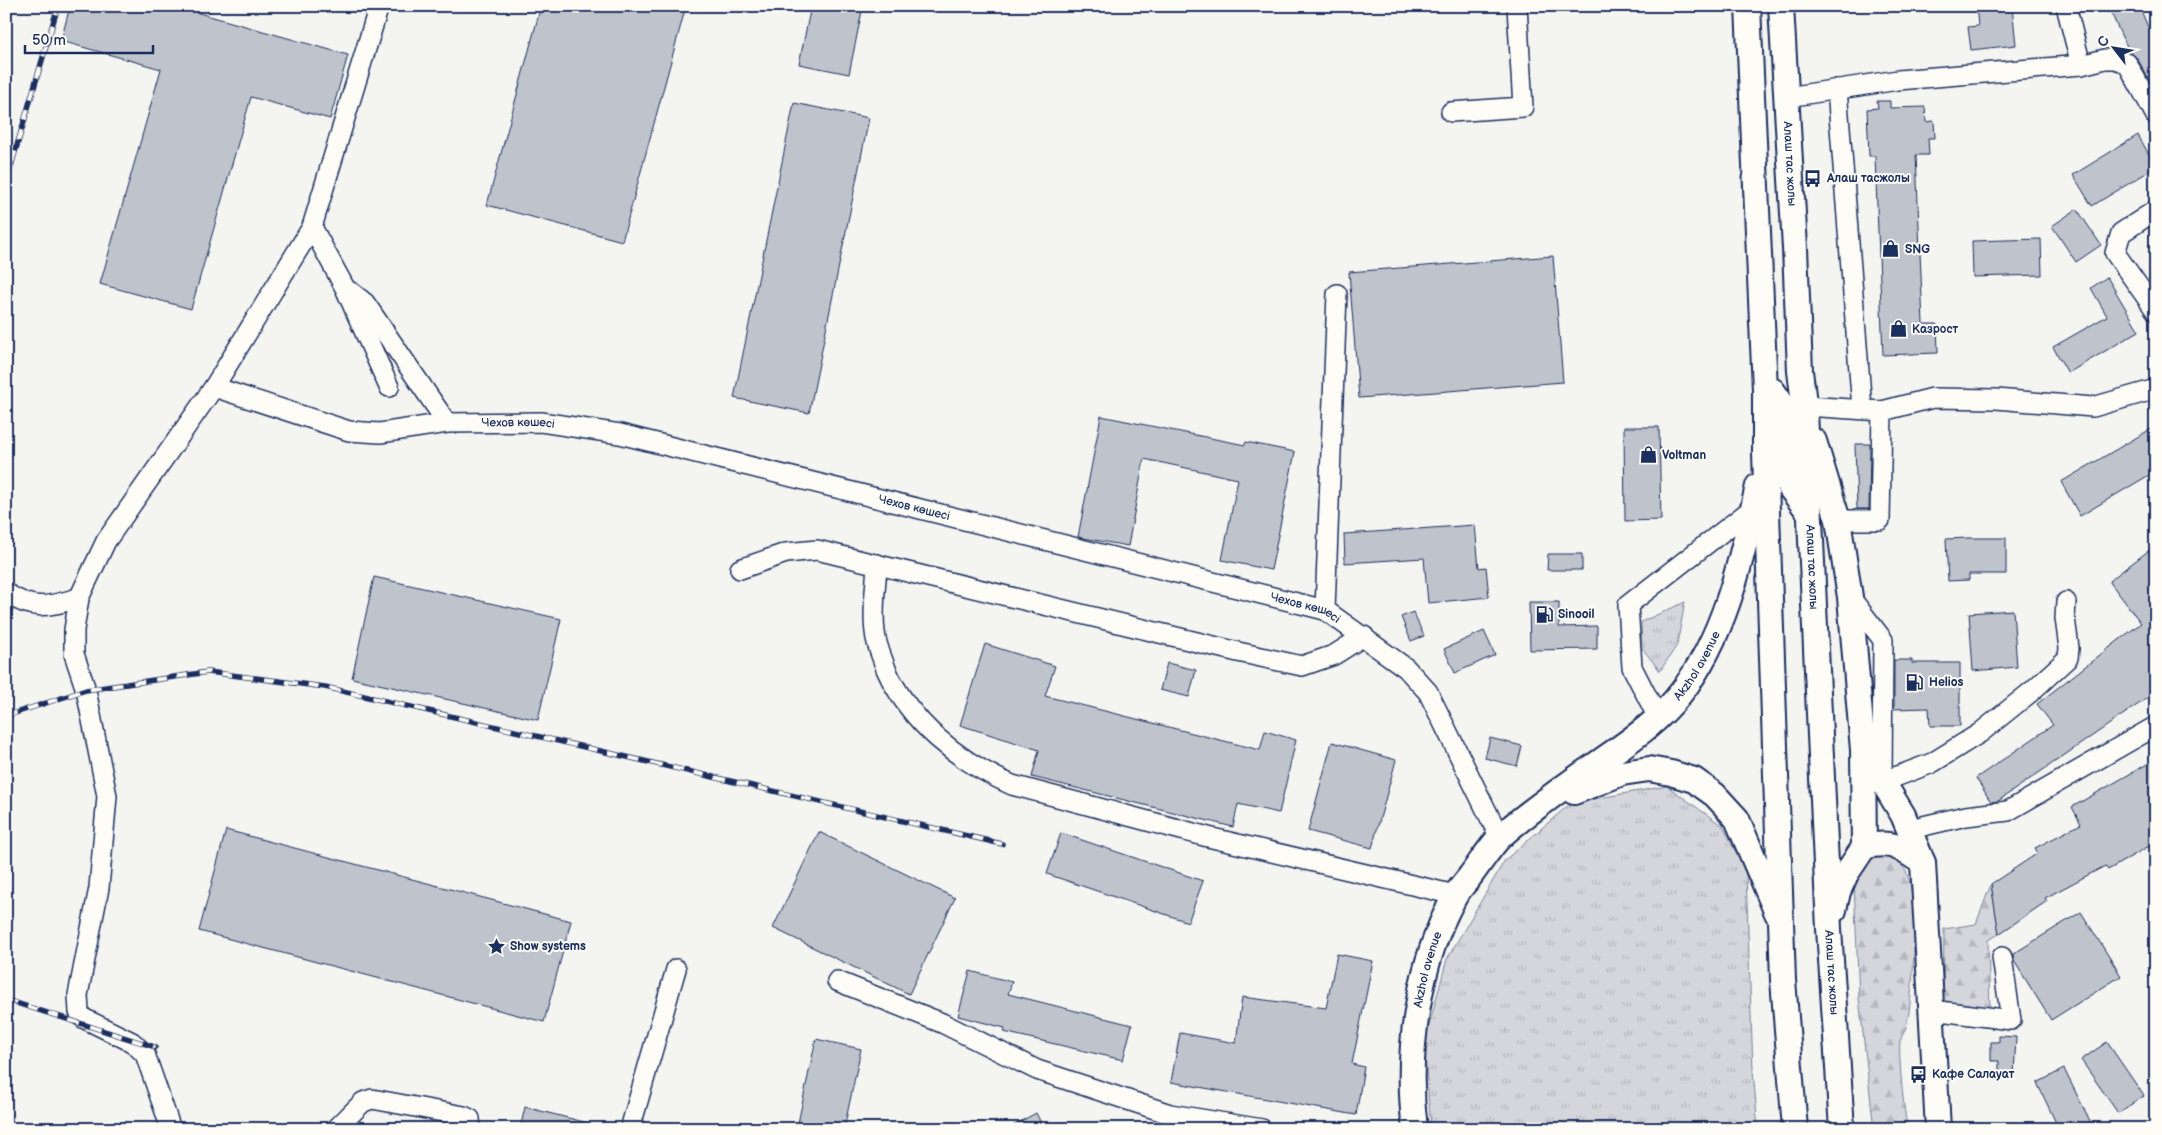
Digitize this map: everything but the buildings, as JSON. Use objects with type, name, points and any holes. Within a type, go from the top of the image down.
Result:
[{"type":"main road","points":[[1748,6],[1766,390],[1765,453],[1783,980],[1795,1129]]},
{"type":"main road","name":"Алаш тас жолы","points":[[1781,6],[1800,371],[1805,408],[1808,511],[1829,929],[1842,1129]]},
{"type":"main road","points":[[1756,199],[1767,210],[1771,228],[1779,362],[1783,368],[1800,371]]},
{"type":"main road","points":[[1766,390],[1773,391],[1784,407],[1786,475],[1791,489],[1808,511]]},
{"type":"main road","points":[[1805,408],[1838,520],[1850,597],[1863,750],[1864,847],[1846,874],[1838,892],[1829,929]]},
{"type":"main road","name":"Akzhol avenue","points":[[1415,1129],[1413,1110],[1413,1051],[1422,988],[1434,944],[1455,895],[1500,838],[1529,814],[1626,744],[1658,718],[1680,694],[1701,663],[1716,632],[1731,591],[1753,508],[1765,453]]},
{"type":"main road","points":[[1863,750],[1910,828],[1923,863],[1938,1129]]},
{"type":"main road","name":"Akzhol avenue","points":[[1529,814],[1596,782],[1622,773],[1648,769],[1671,772],[1694,780],[1715,796],[1736,819],[1782,923]]},
{"type":"main road","points":[[1864,847],[1882,843],[1899,847],[1923,863]]},
{"type":"lane","points":[[171,1129],[145,1054],[132,1042],[83,1018],[79,1012],[78,995],[99,888],[107,796],[86,690],[74,654],[74,630],[79,598],[106,541],[214,387],[312,226],[379,6]]},
{"type":"lane","points":[[1451,112],[1523,107],[1517,6]]},
{"type":"lane","points":[[2066,6],[2081,65]]},
{"type":"lane","points":[[1787,97],[1898,80],[2081,65],[2115,58],[2127,63],[2156,116]]},
{"type":"lane","points":[[1837,89],[1862,409]]},
{"type":"lane","points":[[2156,210],[2121,233],[2115,253],[2156,311]]},
{"type":"lane","points":[[312,226],[345,288],[389,387]]},
{"type":"lane","points":[[345,288],[365,302],[447,423]]},
{"type":"lane","points":[[1325,610],[1337,294]]},
{"type":"lane","name":"Чехов көшесі","points":[[214,387],[349,431],[380,433],[447,423],[541,422],[620,434],[1325,610],[1364,636],[1406,668],[1428,692],[1500,838]]},
{"type":"lane","points":[[1805,408],[1882,411],[1933,398],[1996,399],[2093,407],[2156,389]]},
{"type":"lane","points":[[1838,520],[1880,520],[1882,411]]},
{"type":"lane","points":[[1658,718],[1632,666],[1628,605],[1753,508]]},
{"type":"lane","points":[[740,570],[786,554],[817,550],[1302,666],[1334,655],[1364,636]]},
{"type":"lane","points":[[878,564],[875,632],[879,650],[893,683],[912,714],[953,751],[984,773],[1012,785],[1208,837],[1455,895]]},
{"type":"lane","points":[[6,593],[19,601],[42,607],[79,598]]},
{"type":"lane","points":[[1850,597],[1882,640],[1882,782],[1932,763],[1980,733],[2032,691],[2068,658],[2069,648],[2065,618],[2066,602]]},
{"type":"lane","points":[[1910,828],[1966,816],[2008,811],[2156,726]]},
{"type":"lane","points":[[1932,1010],[2011,1020],[2002,957]]},
{"type":"lane","points":[[630,1129],[676,969]]},
{"type":"lane","points":[[837,981],[942,1023],[1038,1070],[1170,1114],[1262,1129]]},
{"type":"lane","points":[[336,1129],[363,1102],[372,1099],[464,1116],[470,1119],[471,1129]]},
{"type":"green space","points":[[1685,602],[1677,645],[1660,671],[1642,648],[1641,622]]},
{"type":"green space","points":[[1667,786],[1724,827],[1746,874],[1753,1070],[1758,1129],[1431,1129],[1424,1044],[1447,959],[1505,860],[1571,803]]},
{"type":"green space","points":[[1879,854],[1894,860],[1902,866],[1908,877],[1912,895],[1914,941],[1912,989],[1906,1026],[1900,1041],[1903,1099],[1908,1129],[1874,1129],[1859,998],[1854,884],[1864,862]]},
{"type":"green space","points":[[1991,884],[1999,934],[1988,940],[1990,1013],[1943,1001],[1944,929],[1976,924]]},
{"type":"railway","points":[[6,183],[58,6]]},
{"type":"railway","points":[[6,716],[86,690],[208,672],[325,687],[1002,844]]},
{"type":"railway","points":[[6,1001],[155,1047]]},
{"type":"place","name":"Алаш тасжолы","points":[[1813,178]]},
{"type":"place","name":"SNG","points":[[1891,249]]},
{"type":"place","name":"Казрост","points":[[1898,329]]},
{"type":"place","name":"Voltman","points":[[1648,455]]},
{"type":"place","name":"Sinooil","points":[[1544,614]]},
{"type":"place","name":"Helios","points":[[1915,682]]},
{"type":"place","name":"Show systems","points":[[496,946]]},
{"type":"place","name":"Кафе Салауат","points":[[1918,1074]]}]
